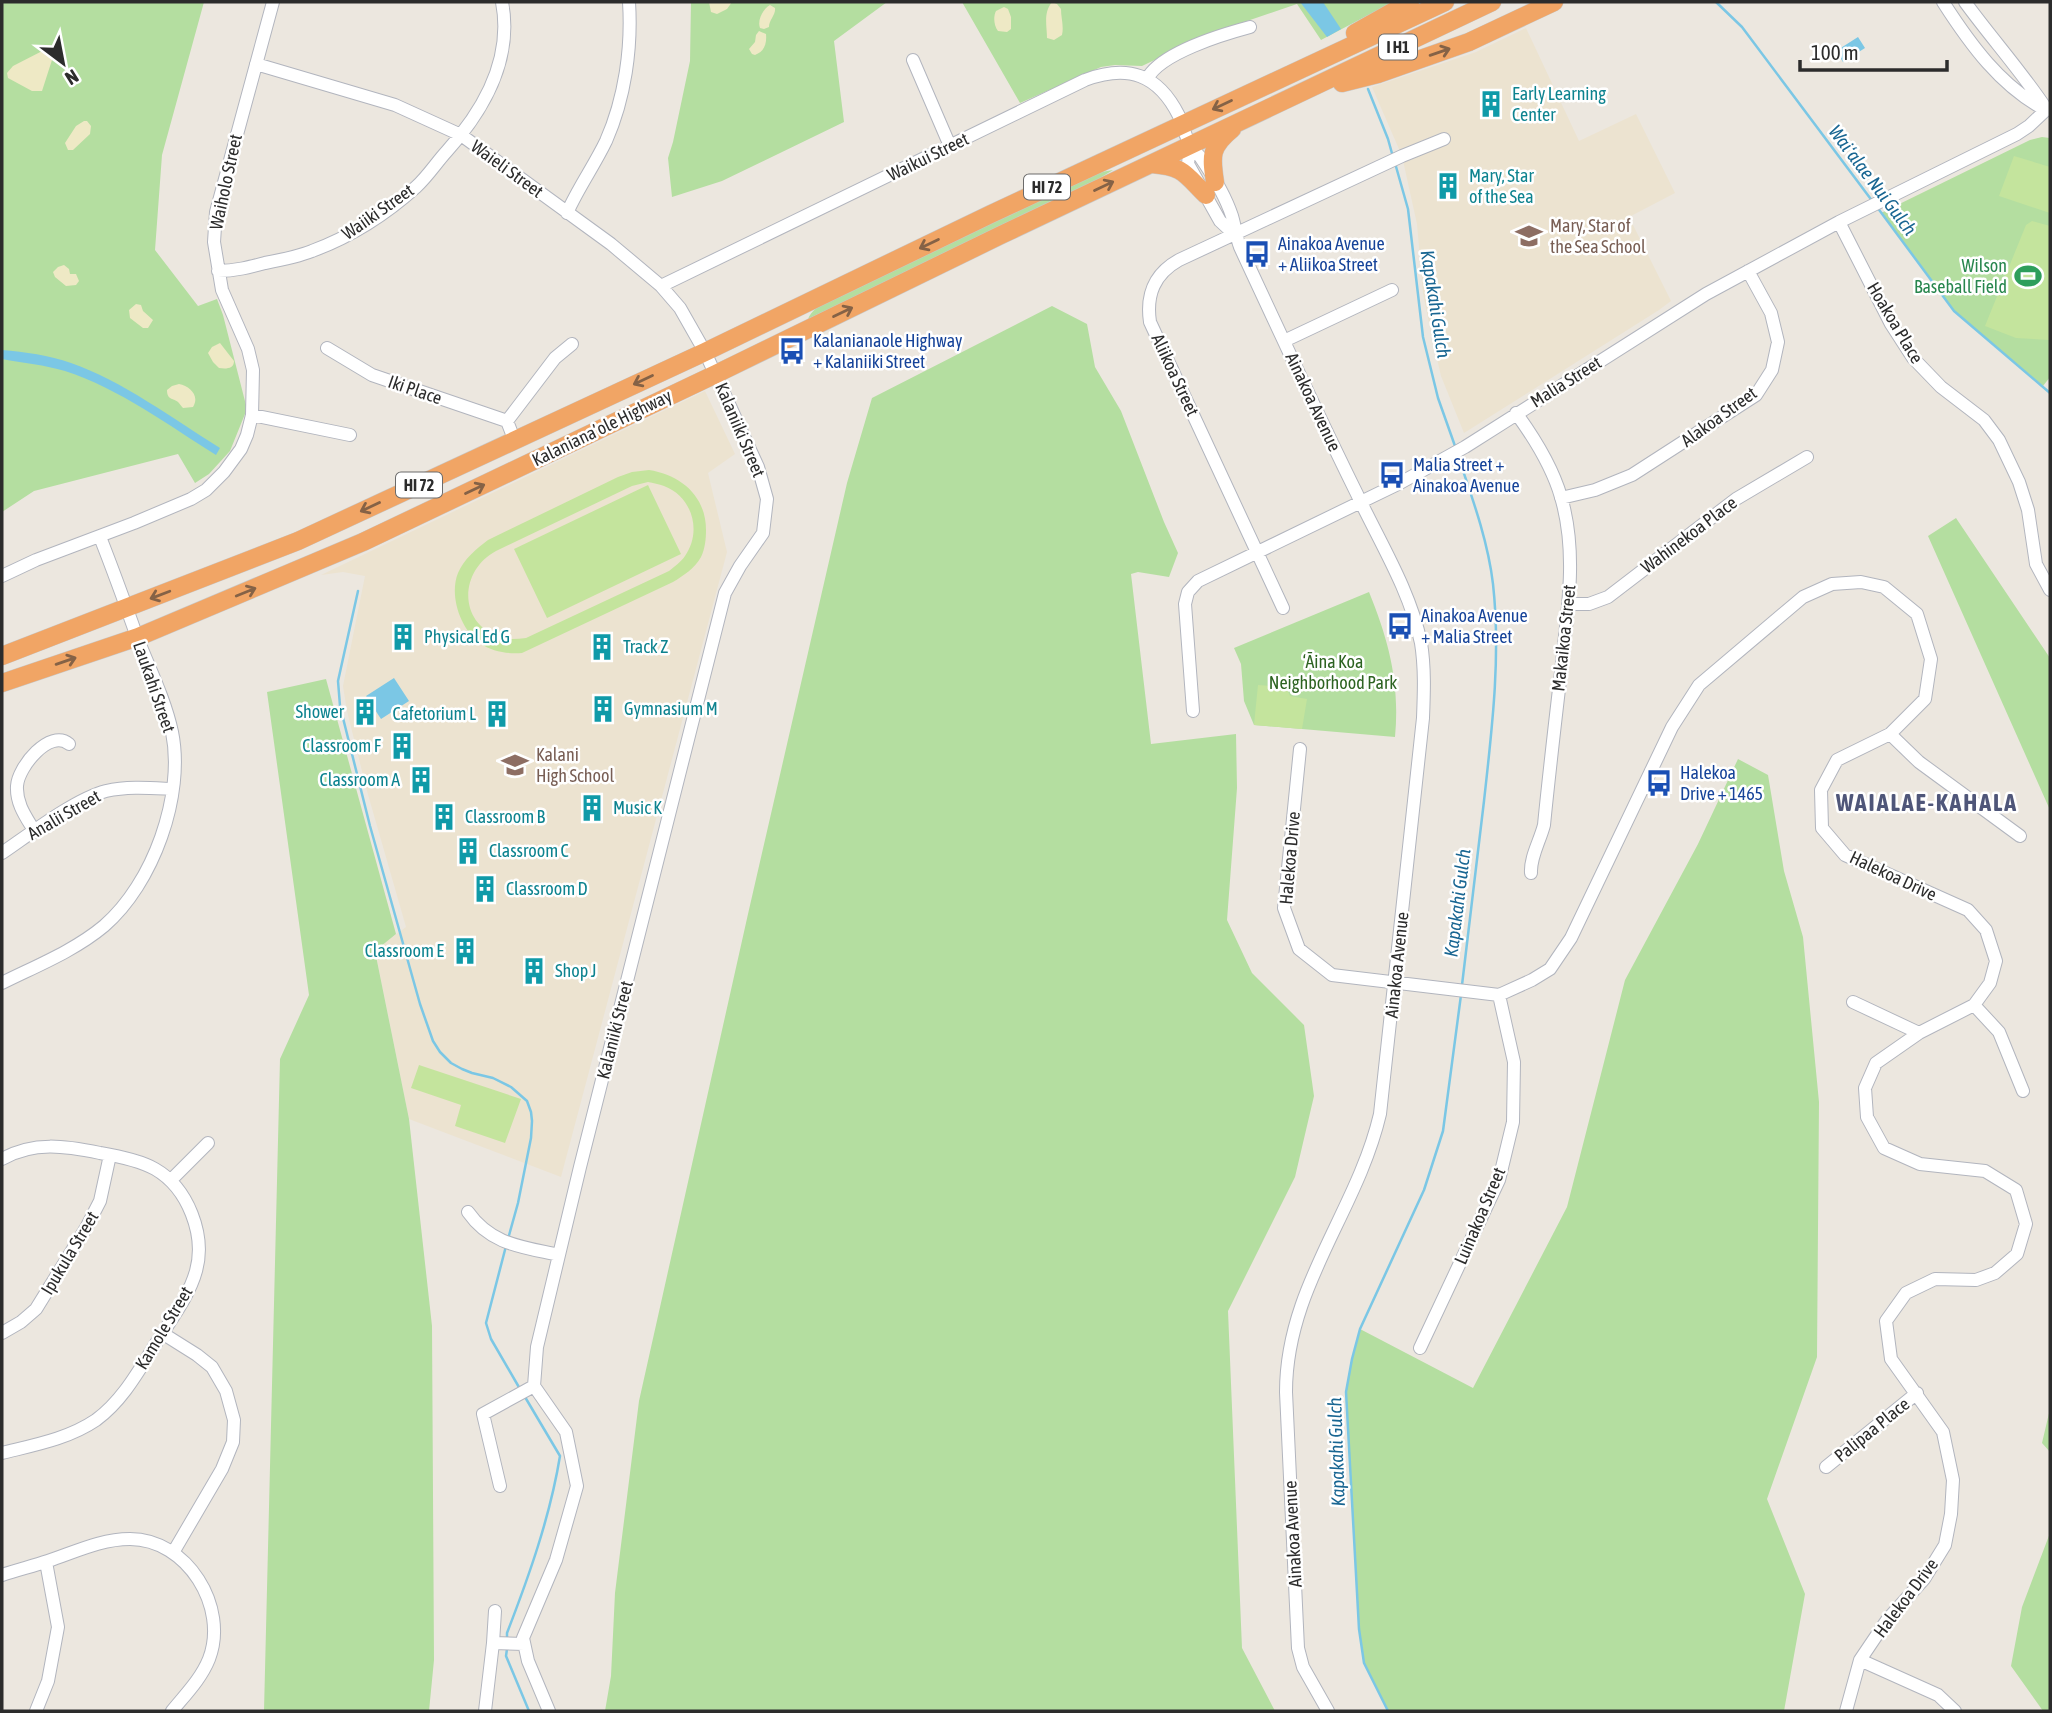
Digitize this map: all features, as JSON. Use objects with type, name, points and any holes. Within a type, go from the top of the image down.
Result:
[{"type":"highway","points":[[1261,87],[1410,2]]},
{"type":"highway","name":"I H1","points":[[1183,124],[1445,2]]},
{"type":"highway","name":"I H1","points":[[1190,145],[1492,2]]},
{"type":"highway","points":[[1304,92],[1378,74],[1469,42],[1554,2]]},
{"type":"highway","points":[[1104,161],[1143,160],[1168,165],[1210,188],[1213,151],[1222,138],[1243,121]]},
{"type":"highway","name":"Kalaniana’ole Highway","points":[[2,656],[298,541],[705,352],[1183,124]]},
{"type":"highway","name":"Kalaniana’ole Highway","points":[[2,683],[138,637],[363,542],[1190,145]]},
{"type":"street","name":"Waiholo Street","points":[[2,576],[36,560],[173,508],[206,490],[241,449],[252,415],[253,370],[248,349],[222,290],[214,242],[216,212],[273,2]]},
{"type":"street","name":"Waiiki Street","points":[[218,271],[232,271],[310,253],[379,216],[415,187],[473,119],[496,77],[504,30],[502,2]]},
{"type":"street","points":[[567,213],[614,121],[630,47],[629,2]]},
{"type":"street","points":[[1943,2],[1978,51],[2001,76],[2023,97],[2048,112]]},
{"type":"street","points":[[1965,2],[2028,81],[2048,112]]},
{"type":"street","points":[[1183,124],[1167,95],[1158,85],[1147,79],[1151,71],[1159,64],[1213,38],[1250,27]]},
{"type":"street","points":[[913,60],[950,146]]},
{"type":"street","name":"Waieli Street","points":[[256,64],[395,105],[461,135],[611,244],[661,286],[680,308],[705,352]]},
{"type":"street","name":"Waikui Street","points":[[661,286],[1098,76],[1109,72],[1147,79]]},
{"type":"street","name":"Malia Street","points":[[1193,711],[1186,596],[1198,581],[1361,503],[1444,459],[1658,323],[1748,271],[1866,208],[2017,134],[2048,112]]},
{"type":"street","name":"Ainakoa Avenue","points":[[1183,124],[1190,145],[1200,157],[1210,188],[1232,215],[1235,234],[1284,341],[1397,575],[1420,643],[1424,669],[1423,718],[1383,1095],[1375,1136],[1304,1294],[1287,1366],[1298,1648],[1303,1667],[1328,1711]]},
{"type":"street","name":"Aliikoa Street","points":[[1283,608],[1150,322],[1152,288],[1165,270],[1179,260],[1444,139]]},
{"type":"street","name":"Hoakoa Place","points":[[1839,222],[1891,324],[1913,358],[1941,387],[1984,420],[1999,440],[2019,481],[2028,510],[2036,564],[2050,590]]},
{"type":"street","name":"Alakoa Street","points":[[1561,498],[1595,490],[1632,475],[1756,395],[1772,370],[1777,342],[1771,313],[1748,271]]},
{"type":"street","points":[[1284,341],[1392,290]]},
{"type":"street","points":[[514,439],[507,421],[555,358],[572,344]]},
{"type":"street","name":"Iki Place","points":[[327,348],[372,374],[507,421]]},
{"type":"street","name":"Kalaniiki Street","points":[[534,1385],[537,1347],[559,1255],[725,593],[763,533],[767,499],[758,467],[705,352]]},
{"type":"street","name":"Makaikoa Street","points":[[1516,413],[1545,458],[1561,498],[1569,548],[1569,604],[1544,825],[1531,862],[1531,873]]},
{"type":"street","points":[[252,415],[350,435]]},
{"type":"street","name":"Wahinekoa Place","points":[[1569,604],[1589,604],[1608,597],[1736,499],[1807,457]]},
{"type":"street","points":[[100,537],[128,607]]},
{"type":"street","name":"Halekoa Drive","points":[[1300,749],[1284,908],[1299,949],[1332,975],[1499,995],[1550,969],[1572,939],[1672,727],[1699,685],[1802,597],[1832,584],[1861,582],[1884,587],[1917,614],[1931,659],[1925,699],[1889,734],[1837,760],[1821,790],[1822,828],[1845,855],[1968,910],[1986,930],[1996,961],[1990,983],[1974,1005],[1919,1033],[1876,1063],[1866,1088],[1867,1118],[1884,1148],[1920,1164],[1985,1171],[2016,1190],[2026,1224],[2017,1254],[1995,1272],[1976,1280],[1936,1279],[1906,1293],[1886,1321],[1891,1359],[1943,1432],[1953,1480],[1949,1525],[1945,1545],[1924,1579],[1887,1620],[1860,1660],[1846,1711]]},
{"type":"street","name":"Laukahi Street","points":[[2,983],[81,942],[104,925],[143,878],[167,819],[173,789],[172,733],[128,607]]},
{"type":"street","points":[[1889,734],[1919,762],[2020,835]]},
{"type":"street","points":[[34,832],[18,800],[17,784],[21,769],[30,757],[55,740],[63,740],[69,744]]},
{"type":"street","name":"Analii Street","points":[[2,853],[96,794],[125,788],[173,789]]},
{"type":"street","name":"Luinakoa Street","points":[[1420,1348],[1499,1180],[1513,1122],[1514,1062],[1499,995]]},
{"type":"street","points":[[1853,1002],[1919,1033]]},
{"type":"street","points":[[1974,1005],[1999,1032],[2023,1091]]},
{"type":"street","points":[[2,1159],[24,1150],[58,1145],[141,1163],[171,1180],[208,1143]]},
{"type":"street","name":"Ipukula Street","points":[[2,1333],[21,1322],[36,1308],[86,1228],[100,1201],[110,1155]]},
{"type":"street","name":"Kamole Street","points":[[2,1453],[54,1440],[95,1421],[128,1387],[162,1334],[193,1281],[198,1261],[198,1235],[195,1225],[171,1180]]},
{"type":"street","points":[[468,1212],[476,1224],[493,1237],[514,1245],[559,1255]]},
{"type":"street","points":[[162,1334],[212,1367],[226,1391],[234,1420],[233,1442],[222,1469],[174,1551]]},
{"type":"street","points":[[500,1486],[483,1415],[534,1385],[566,1432],[577,1486],[556,1560],[523,1638],[508,1643]]},
{"type":"street","name":"Palipaa Place","points":[[1826,1467],[1917,1393]]},
{"type":"street","points":[[2,1575],[94,1544],[131,1539],[154,1543],[174,1551],[191,1569],[208,1599],[214,1620],[214,1638],[209,1659],[196,1682],[172,1711]]},
{"type":"street","points":[[36,1711],[48,1681],[58,1627],[46,1562]]},
{"type":"street","points":[[495,1611],[508,1643],[528,1661],[549,1711]]},
{"type":"street","points":[[485,1711],[508,1643]]},
{"type":"street","points":[[1860,1660],[1938,1695],[1955,1711]]},
{"type":"shaded area","name":"Mary, Star of the Sea School","points":[[1526,28],[1579,141],[1636,114],[1675,193],[1629,217],[1671,301],[1464,433],[1441,376],[1431,333],[1423,293],[1417,224],[1402,156],[1372,87],[1476,52]]},
{"type":"shaded area","name":"Kalani High School","points":[[705,391],[735,454],[708,473],[727,552],[561,1177],[409,1119],[375,950],[406,927],[367,791],[343,686],[365,576],[343,572],[321,575]]},
{"type":"green space","points":[[2,2],[204,2],[162,155],[155,250],[198,306],[217,299],[247,409],[230,451],[209,474],[195,483],[178,454],[34,491],[2,512]]},
{"type":"green space","points":[[691,2],[887,2],[834,41],[844,122],[722,181],[672,197],[668,158],[690,61]]},
{"type":"green space","points":[[962,2],[1393,2],[1321,40],[1297,4],[1209,34],[1142,66],[1101,67],[1020,103]]},
{"type":"green space","points":[[2050,138],[2050,377],[2043,386],[1954,311],[1881,213],[2030,140]]},
{"type":"green space","points":[[2014,156],[2050,167],[2050,213],[1999,196]]},
{"type":"green space","points":[[1113,170],[1092,183],[808,319],[811,313],[822,305],[853,289],[1096,173]]},
{"type":"green space","name":"Wilson Baseball Field","points":[[2032,221],[2050,226],[2049,340],[2016,338],[1985,326],[2026,225]]},
{"type":"green space","points":[[1052,306],[1087,324],[1095,367],[1121,411],[1178,553],[1169,577],[1138,572],[1131,574],[1151,744],[1236,734],[1237,788],[1227,920],[1252,973],[1304,1025],[1314,1096],[1295,1177],[1228,1311],[1242,1648],[1275,1711],[605,1711],[611,1676],[615,1593],[639,1401],[847,483],[872,398]]},
{"type":"green space","points":[[649,470],[661,473],[681,482],[696,497],[702,507],[706,530],[703,551],[695,565],[673,582],[522,653],[495,650],[473,637],[458,611],[455,591],[458,573],[471,555],[488,540],[632,472]],"holes":[[[648,482],[674,491],[682,498],[692,516],[693,536],[690,547],[673,568],[526,638],[499,637],[485,630],[476,620],[468,596],[475,570],[484,560],[496,551],[632,486]]]},
{"type":"green space","points":[[648,485],[681,554],[547,618],[514,549]]},
{"type":"green space","points":[[1956,518],[2050,658],[2050,810],[1928,536]]},
{"type":"green space","name":"‘Āina Koa Neighborhood Park","points":[[1369,592],[1391,663],[1396,699],[1395,737],[1254,725],[1244,701],[1241,664],[1234,648]]},
{"type":"green space","points":[[326,679],[396,934],[375,951],[409,1119],[432,1326],[434,1660],[429,1711],[264,1711],[280,1059],[309,995],[267,692]]},
{"type":"green space","points":[[1258,685],[1286,687],[1290,696],[1307,699],[1302,729],[1254,725]]},
{"type":"green space","points":[[1738,759],[1768,775],[1784,871],[1803,937],[1819,1102],[1817,1357],[1767,1499],[1805,1594],[1784,1711],[1388,1711],[1364,1663],[1359,1629],[1346,1392],[1360,1329],[1473,1388],[1567,1207],[1625,980],[1698,844]]},
{"type":"green space","points":[[419,1065],[521,1099],[505,1143],[455,1126],[461,1105],[411,1088]]},
{"type":"green space","points":[[2050,1409],[2050,1452],[2042,1443]]},
{"type":"green space","points":[[2050,1533],[2050,1711],[2043,1711],[2011,1666],[2022,1607]]},
{"type":"sand","points":[[709,2],[732,2],[727,9],[717,14],[711,12]]},
{"type":"sand","points":[[1052,2],[1061,9],[1063,25],[1062,35],[1054,40],[1047,38],[1046,24],[1047,11]]},
{"type":"sand","points":[[770,5],[775,11],[769,27],[760,28],[761,15]]},
{"type":"sand","points":[[1004,7],[1008,9],[1011,17],[1011,29],[1007,32],[998,31],[994,21],[996,11]]},
{"type":"sand","points":[[759,31],[766,34],[766,41],[763,50],[755,55],[749,49]]},
{"type":"sand","points":[[52,46],[57,48],[57,54],[52,60],[42,91],[32,91],[8,78],[7,73],[13,66]]},
{"type":"sand","points":[[84,121],[91,126],[90,134],[73,150],[68,150],[65,143],[76,126]]},
{"type":"sand","points":[[64,265],[70,274],[76,274],[79,281],[76,285],[66,286],[55,277],[53,272]]},
{"type":"sand","points":[[136,304],[141,305],[143,311],[153,320],[148,328],[143,328],[130,318],[129,310]]},
{"type":"sand","points":[[220,343],[234,361],[229,368],[219,368],[208,353]]},
{"type":"sand","points":[[179,384],[195,395],[193,407],[183,408],[168,396],[167,390]]},
{"type":"water","points":[[1300,2],[1323,2],[1341,29],[1327,37]]},
{"type":"water","points":[[1858,37],[1865,48],[1843,62],[1836,51]]},
{"type":"water","points":[[2,350],[54,358],[90,370],[147,401],[220,448],[216,455],[143,408],[85,379],[57,369],[2,359]]},
{"type":"water","points":[[394,678],[409,701],[381,719],[366,696]]},
{"type":"waterway","name":"Waiʻalae Nui Gulch","points":[[1716,2],[1742,27],[1873,202]]},
{"type":"waterway","name":"Kapakahi Gulch","points":[[1368,89],[1393,157]]},
{"type":"waterway","name":"Kapakahi Gulch","points":[[1395,163],[1408,209],[1423,337],[1438,398],[1455,446]]},
{"type":"waterway","name":"Waiʻalae Nui Gulch","points":[[1877,207],[1954,311],[2050,393]]},
{"type":"waterway","name":"Kapakahi Gulch","points":[[1458,456],[1487,552],[1493,584],[1496,638],[1490,747],[1462,985]]},
{"type":"waterway","points":[[358,591],[338,681],[340,706],[370,826],[420,1004],[433,1041],[451,1063],[511,1087],[527,1101],[531,1112],[531,1138],[508,1239]]},
{"type":"waterway","name":"Kapakahi Gulch","points":[[1388,1711],[1364,1663],[1359,1629],[1346,1392],[1360,1329],[1424,1190],[1443,1131],[1461,995]]},
{"type":"waterway","points":[[506,1246],[486,1323],[491,1339],[520,1389]]},
{"type":"waterway","points":[[507,1639],[545,1524],[560,1456],[525,1397]]},
{"type":"waterway","points":[[507,1649],[506,1656],[529,1711]]},
{"type":"place","name":"Early Learning Center","points":[[1491,104]]},
{"type":"place","name":"Mary, Star of the Sea","points":[[1448,186]]},
{"type":"place","name":"Mary, Star of the Sea School","points":[[1529,236]]},
{"type":"place","name":"Ainakoa Avenue + Aliikoa Street","points":[[1257,254]]},
{"type":"place","name":"Wilson Baseball Field","points":[[2028,276]]},
{"type":"place","name":"Kalanianaole Highway + Kalaniiki Street","points":[[792,351]]},
{"type":"place","name":"Malia Street + Ainakoa Avenue","points":[[1392,475]]},
{"type":"place","name":"Ainakoa Avenue + Malia Street","points":[[1400,626]]},
{"type":"place","name":"Physical Ed G","points":[[403,637]]},
{"type":"place","name":"Track Z","points":[[602,647]]},
{"type":"place","name":"Gymnasium M","points":[[603,709]]},
{"type":"place","name":"Shower","points":[[365,712]]},
{"type":"place","name":"Cafetorium L","points":[[497,714]]},
{"type":"place","name":"Classroom F","points":[[402,746]]},
{"type":"place","name":"Kalani High School","points":[[515,765]]},
{"type":"place","name":"Classroom A","points":[[421,780]]},
{"type":"place","name":"Halekoa Drive + 1465","points":[[1659,783]]},
{"type":"place","name":"Music K","points":[[592,808]]},
{"type":"place","name":"Classroom B","points":[[444,817]]},
{"type":"place","name":"Classroom C","points":[[468,851]]},
{"type":"place","name":"Classroom D","points":[[485,889]]},
{"type":"place","name":"Classroom E","points":[[465,951]]},
{"type":"place","name":"Shop J","points":[[534,971]]},
{"type":"district","name":"WAIALAE-KAHALA","points":[[1927,803]]}]
